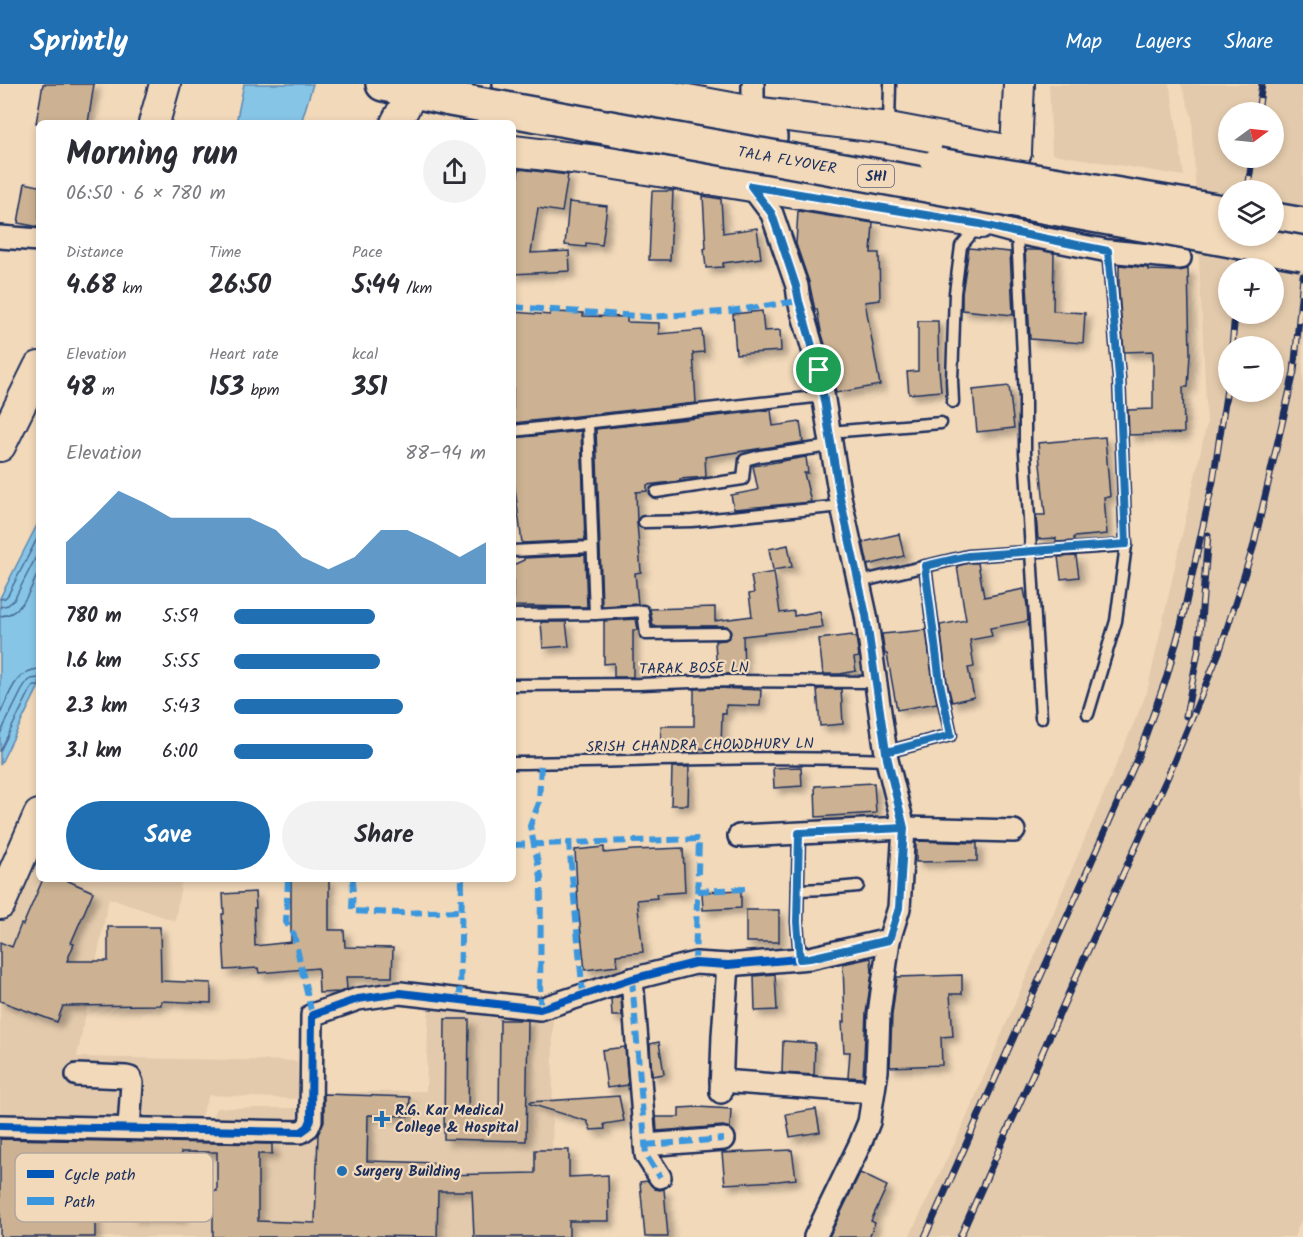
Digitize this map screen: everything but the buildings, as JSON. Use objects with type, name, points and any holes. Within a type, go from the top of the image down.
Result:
[{"type":"main road","name":"TALA FLYOVER","points":[[510,84],[598,100],[694,123],[759,111],[1218,211]]},
{"type":"main road","name":"TALA FLYOVER","points":[[405,86],[450,99],[1303,254]]},
{"type":"main road","points":[[1284,222],[1303,225]]},
{"type":"street","points":[[155,120],[165,84]]},
{"type":"street","points":[[601,84],[759,111],[889,128],[1016,152]]},
{"type":"street","points":[[980,224],[991,207],[1016,152],[1019,84]]},
{"type":"street","points":[[397,120],[405,86]]},
{"type":"street","points":[[516,151],[597,161],[980,224],[1108,251],[1179,258]]},
{"type":"street","points":[[751,186],[772,214],[796,286],[819,370],[842,506],[866,615],[886,756],[904,828],[899,908],[889,940],[879,1014],[877,1071],[869,1122],[815,1237]]},
{"type":"street","points":[[0,237],[36,240]]},
{"type":"street","points":[[0,446],[36,373]]},
{"type":"street","points":[[0,904],[36,822]]},
{"type":"street","points":[[739,836],[904,828],[1014,831]]},
{"type":"street","points":[[0,1126],[300,1132],[308,1128],[311,1120],[312,1015],[358,999],[400,993],[540,1009],[632,979],[695,963],[728,964],[810,958],[889,940]]},
{"type":"street","points":[[728,964],[721,1087],[873,1092]]},
{"type":"street","points":[[632,979],[646,1155],[660,1177]]},
{"type":"street","points":[[77,1075],[130,1078],[132,1083],[129,1128]]},
{"type":"street","points":[[645,1145],[724,1139]]},
{"type":"lane","points":[[889,128],[890,84]]},
{"type":"lane","points":[[953,402],[955,293],[961,246],[980,224]]},
{"type":"lane","points":[[1017,233],[1025,398],[1024,452],[1041,718]]},
{"type":"lane","points":[[1088,714],[1116,621],[1126,544],[1119,378],[1108,251]]},
{"type":"lane","points":[[516,431],[823,396]]},
{"type":"lane","points":[[588,423],[595,614]]},
{"type":"lane","points":[[656,492],[743,479],[745,460],[830,439],[941,423]]},
{"type":"lane","points":[[644,522],[692,521],[842,506]]},
{"type":"lane","points":[[859,582],[968,556],[1126,544]]},
{"type":"lane","points":[[516,551],[592,547]]},
{"type":"lane","name":"SRISH CHANDRA CHOWDHURY LN","points":[[516,762],[886,756],[951,735],[940,683],[925,566]]},
{"type":"lane","points":[[516,615],[643,611],[646,634],[724,633]]},
{"type":"lane","name":"TARAK BOSE LN","points":[[516,685],[718,681],[876,682]]},
{"type":"lane","points":[[799,833],[797,922],[800,959]]},
{"type":"lane","points":[[798,890],[858,886]]},
{"type":"shaded area","points":[[1049,84],[1169,84],[1184,176],[1052,154]]},
{"type":"shaded area","points":[[1181,84],[1303,84],[1303,1216],[1294,1237],[909,1237],[962,1128],[1147,692],[1207,423],[1192,117]]},
{"type":"shaded area","points":[[36,835],[36,882],[182,882],[175,921],[109,898],[77,1057],[297,1061],[298,1099],[209,1095],[198,1124],[0,1122],[0,910]]},
{"type":"shaded area","name":"R.G. Kar Medical College & Hospital","points":[[429,1000],[553,1012],[552,1237],[0,1237],[0,1130],[205,1132],[216,1108],[308,1108],[311,1093],[426,1091]]},
{"type":"water","points":[[244,84],[313,84],[302,120],[237,120]]},
{"type":"water","points":[[36,527],[36,692],[0,765],[0,598]]},
{"type":"railway","points":[[1259,102],[1262,84]]},
{"type":"railway","points":[[1249,180],[1251,168]]},
{"type":"railway","points":[[1241,258],[1242,246]]},
{"type":"railway","points":[[960,1237],[1168,776],[1220,650],[1253,548],[1294,372],[1303,276]]},
{"type":"railway","points":[[1233,336],[1234,324]]},
{"type":"railway","points":[[925,1237],[1137,759],[1167,676],[1181,625],[1213,481],[1225,402]]},
{"type":"railway","points":[[1186,716],[1199,646],[1208,535]]},
{"type":"marked path","points":[[516,307],[650,317],[723,312],[799,301]]},
{"type":"marked path","points":[[540,1009],[541,877],[530,826],[539,803],[541,762]]},
{"type":"marked path","points":[[583,995],[569,843],[699,839],[695,963]]},
{"type":"marked path","points":[[516,845],[569,843]]},
{"type":"marked path","points":[[288,882],[286,922],[294,935],[312,1015]]},
{"type":"marked path","points":[[353,882],[352,911],[401,913],[461,911]]},
{"type":"marked path","points":[[460,1000],[462,882]]},
{"type":"marked path","points":[[697,891],[748,889]]},
{"type":"marked path","points":[[632,979],[646,1155],[660,1177]]},
{"type":"marked path","points":[[645,1145],[724,1139]]},
{"type":"cycle path","points":[[0,1126],[301,1132],[308,1127],[311,1120],[312,1015],[358,999],[400,993],[540,1009],[632,979],[695,963],[728,965],[810,958],[889,940],[899,908],[904,828],[887,760],[866,615],[840,497],[819,370],[799,301],[797,286],[772,214],[751,186]]},
{"type":"place","name":"R.G. Kar Medical College & Hospital","points":[[382,1119]]},
{"type":"place","name":"Surgery Building","points":[[342,1171]]},
{"type":"route","points":[[819,370],[796,286],[772,214],[751,186],[980,224],[1108,251],[1119,378],[1126,544],[968,556],[925,566],[940,683],[951,735],[886,752],[904,828],[799,833],[797,922],[800,959],[889,940],[899,908],[904,828],[887,759],[866,615],[840,497],[819,370]]}]
